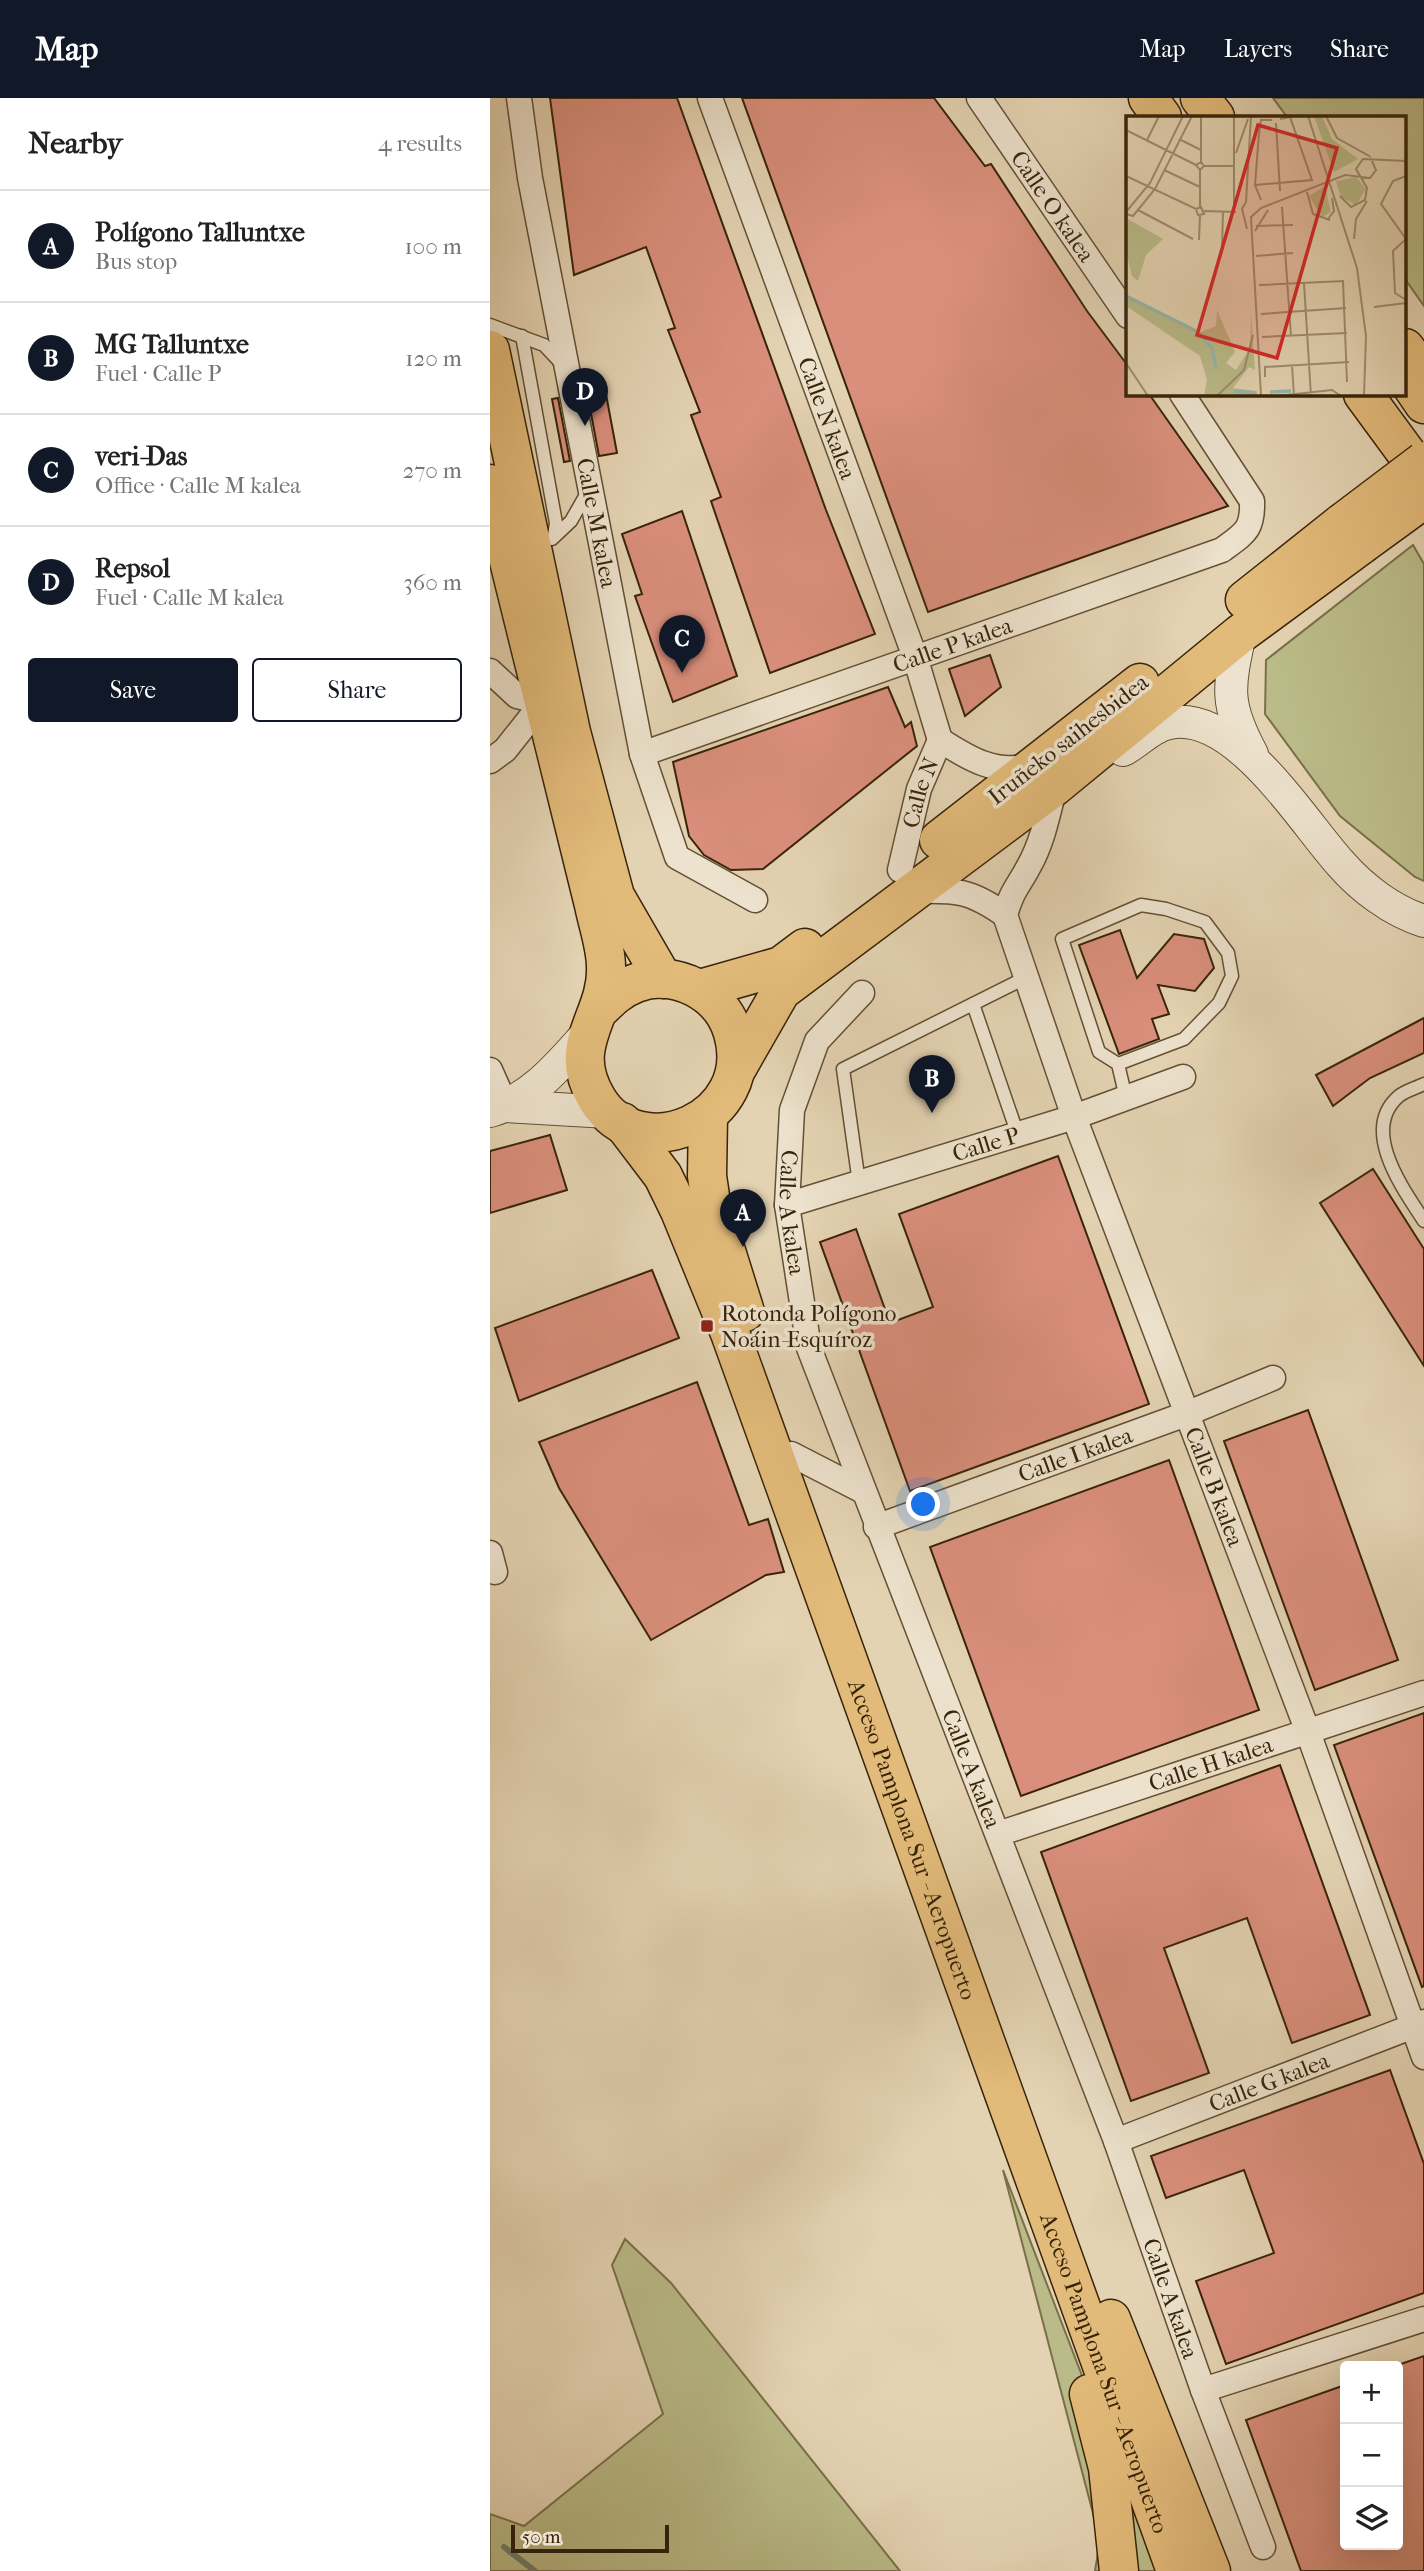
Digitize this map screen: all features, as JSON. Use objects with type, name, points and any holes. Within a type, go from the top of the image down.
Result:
[{"type":"highway","points":[[1148,98],[1161,116]]},
{"type":"highway","points":[[1200,98],[1214,116]]},
{"type":"highway","points":[[1223,98],[1236,116]]},
{"type":"highway","points":[[506,343],[537,570],[571,732],[615,896],[663,979]]},
{"type":"highway","points":[[1406,349],[1424,374]]},
{"type":"highway","points":[[1406,377],[1424,404]]},
{"type":"highway","points":[[1365,396],[1413,453],[1424,477]]},
{"type":"highway","points":[[1413,453],[1424,512]]},
{"type":"highway","name":"Iruñeko saihesbidea","points":[[700,989],[781,966],[907,880],[1240,634],[1351,534],[1413,453]]},
{"type":"highway","points":[[490,484],[594,905],[607,968],[592,1022],[584,1059],[597,1099],[615,1117],[643,1131],[666,1132],[688,1127],[708,1116],[721,1103],[737,1068],[737,1045],[731,1023],[718,1004],[700,989],[663,979],[638,982],[616,993],[592,1022]]},
{"type":"highway","name":"Iruñeko saihesbidea","points":[[1048,774],[1351,534],[1424,499]]},
{"type":"highway","name":"Iruñeko saihesbidea","points":[[737,1068],[781,991],[907,880]]},
{"type":"highway","name":"Acceso Pamplona Sur - Aeropuerto","points":[[708,1116],[707,1176],[711,1203],[791,1454],[872,1676],[924,1807],[1198,2565]]},
{"type":"highway","name":"Acceso Pamplona Sur - Aeropuerto","points":[[615,1117],[668,1188],[730,1333],[1026,2157],[1198,2565]]},
{"type":"highway","points":[[1026,2157],[1034,2228],[1066,2319],[1108,2468],[1119,2571]]},
{"type":"street","name":"Calle M kalea","points":[[519,98],[530,178],[642,754],[677,857],[755,900]]},
{"type":"street","name":"Calle N kalea","points":[[710,98],[915,657],[940,740]]},
{"type":"street","name":"Calle O kalea","points":[[979,98],[1126,313]]},
{"type":"street","name":"Calle P kalea","points":[[642,754],[1222,550],[1246,533],[1253,520],[1252,500],[1183,396]]},
{"type":"street","points":[[1240,634],[1229,699],[1237,727],[1258,764],[1342,865],[1371,892],[1424,920]]},
{"type":"street","points":[[490,671],[517,696],[543,702],[505,750],[490,761]]},
{"type":"street","points":[[907,880],[959,890],[989,903],[1004,915],[1012,890],[1029,866],[1043,834],[1048,774],[1170,722],[1198,723],[1221,734],[1258,764]]},
{"type":"street","name":"Calle N","points":[[907,880],[919,789],[940,740],[988,766],[1048,774]]},
{"type":"street","name":"Calle B kalea","points":[[1004,915],[1074,1117],[1418,2025],[1424,2057]]},
{"type":"street","name":"Calle A kalea","points":[[862,992],[817,1041],[792,1110],[787,1205],[809,1348],[876,1527],[1116,2141],[1203,2390],[1263,2547]]},
{"type":"street","points":[[498,1109],[537,1087],[592,1022]]},
{"type":"street","points":[[490,1070],[498,1109]]},
{"type":"street","name":"Calle P","points":[[787,1205],[1074,1117],[1183,1077]]},
{"type":"street","points":[[498,1109],[615,1117]]},
{"type":"street","name":"Calle I kalea","points":[[876,1527],[1186,1413],[1273,1378]]},
{"type":"street","points":[[791,1454],[863,1491]]},
{"type":"street","name":"Calle H kalea","points":[[998,1835],[1424,1693]]},
{"type":"street","name":"Calle G kalea","points":[[1116,2141],[1418,2025]]},
{"type":"street","points":[[1203,2390],[1424,2319]]},
{"type":"lane","points":[[490,325],[506,343],[556,523],[554,536]]},
{"type":"lane","points":[[506,343],[544,345],[562,364],[569,377]]},
{"type":"lane","points":[[537,570],[543,550],[583,505],[590,486]]},
{"type":"lane","points":[[1118,1064],[1184,1039],[1219,1003],[1232,976],[1228,953],[1205,922],[1166,909],[1140,905],[1062,939],[1099,1052],[1118,1064],[1126,1098]]},
{"type":"lane","points":[[859,1183],[843,1069],[1026,978]]},
{"type":"lane","points":[[974,1004],[1018,1135]]},
{"type":"lane","points":[[1424,1084],[1398,1097],[1386,1115],[1383,1143],[1392,1170],[1424,1221]]},
{"type":"green space","points":[[1273,98],[1424,98],[1424,306],[1406,280],[1406,116],[1286,116]]},
{"type":"green space","points":[[1413,545],[1424,564],[1424,881],[1415,877],[1340,816],[1265,714],[1266,660]]},
{"type":"green space","points":[[1003,2170],[1157,2571],[1095,2571],[1100,2540]]},
{"type":"green space","points":[[625,2239],[671,2283],[900,2571],[490,2571],[490,2514],[524,2526],[663,2414],[612,2265]]},
{"type":"building","points":[[550,98],[677,98],[826,510],[875,634],[770,673],[711,501],[721,497],[691,415],[700,412],[668,330],[675,328],[646,247],[574,275]]},
{"type":"building","points":[[742,98],[934,98],[985,166],[991,164],[1087,311],[1126,363],[1126,396],[1150,396],[1228,506],[928,612]]},
{"type":"building","points":[[605,389],[617,453],[599,456],[587,392]]},
{"type":"building","points":[[558,398],[570,461],[564,462],[552,399]]},
{"type":"building","points":[[682,511],[737,676],[673,702],[635,596],[642,594],[622,534]]},
{"type":"building","points":[[990,655],[1001,687],[965,716],[949,669]]},
{"type":"building","points":[[888,687],[905,727],[911,722],[917,746],[763,869],[731,870],[704,855],[689,836],[673,762]]},
{"type":"building","points":[[1120,930],[1137,978],[1174,934],[1204,939],[1214,968],[1195,991],[1158,985],[1169,1014],[1152,1019],[1159,1039],[1119,1054],[1079,945]]},
{"type":"building","points":[[1424,1018],[1424,1053],[1370,1078],[1333,1106],[1316,1075]]},
{"type":"building","points":[[550,1135],[567,1190],[490,1213],[490,1151]]},
{"type":"building","points":[[1058,1156],[1149,1404],[910,1491],[820,1242],[856,1229],[890,1323],[933,1307],[899,1214]]},
{"type":"building","points":[[1373,1169],[1424,1249],[1424,1366],[1320,1203]]},
{"type":"building","points":[[652,1270],[679,1338],[519,1401],[495,1328]]},
{"type":"building","points":[[697,1382],[749,1525],[768,1519],[784,1572],[766,1575],[651,1640],[559,1488],[539,1442]]},
{"type":"building","points":[[1308,1410],[1398,1660],[1315,1690],[1224,1441]]},
{"type":"building","points":[[1169,1460],[1259,1710],[1021,1796],[930,1547]]},
{"type":"building","points":[[1424,1713],[1424,1986],[1422,1987],[1334,1745]]},
{"type":"building","points":[[1280,1765],[1370,2015],[1292,2043],[1247,1918],[1164,1948],[1209,2073],[1131,2101],[1041,1852]]},
{"type":"building","points":[[1390,2070],[1424,2164],[1424,2293],[1226,2364],[1196,2281],[1274,2253],[1244,2170],[1166,2198],[1151,2156]]},
{"type":"building","points":[[1424,2356],[1424,2571],[1301,2571],[1246,2420],[1340,2387],[1340,2550],[1403,2550],[1403,2363]]},
{"type":"waterway","points":[[504,2547],[535,2571]]},
{"type":"place","name":"Repsol","points":[[585,426]]},
{"type":"place","name":"veri-Das","points":[[682,673]]},
{"type":"place","name":"MG Talluntxe","points":[[932,1113]]},
{"type":"place","name":"Polígono Talluntxe","points":[[743,1247]]},
{"type":"place","name":"Rotonda Polígono Noáin-Esquíroz","points":[[707,1326]]}]
